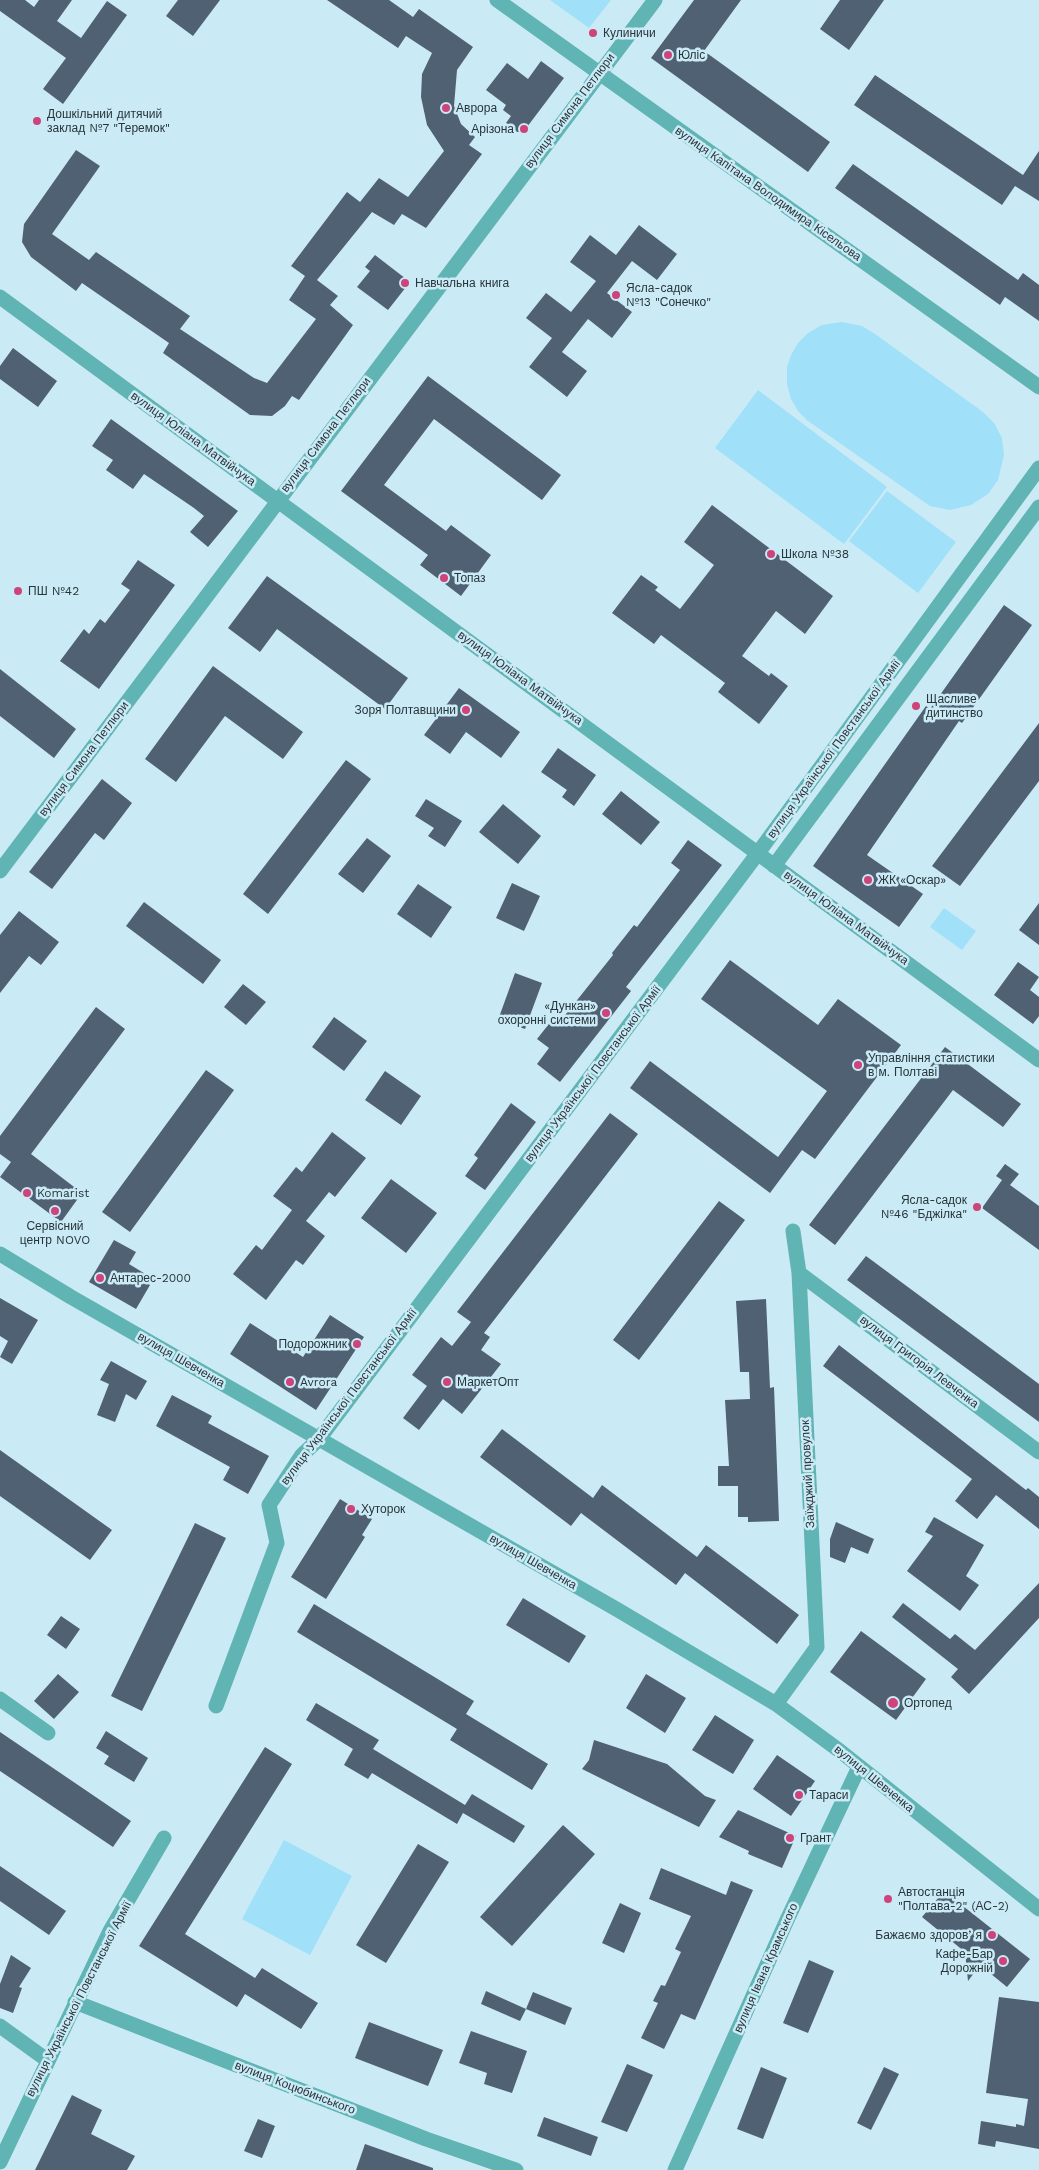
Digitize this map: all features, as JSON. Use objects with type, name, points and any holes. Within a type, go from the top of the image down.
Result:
[{"type":"street","name":"вулиця Капітана Володимира Кісельова","points":[[496,0],[1039,387]]},
{"type":"street","name":"вулиця Симона Петлюри","points":[[1,869],[655,0]]},
{"type":"street","name":"вулиця Юліана Матвійчука","points":[[0,297],[1039,1060]]},
{"type":"street","name":"вулиця Української Повстанської Армії","points":[[216,1706],[277,1543],[268,1505],[302,1455],[319,1439],[758,853],[1039,468]]},
{"type":"street","name":"вулиця Української Повстанської Армії","points":[[774,866],[1039,507]]},
{"type":"street","name":"Заїжджий провулок","points":[[776,1704],[817,1647],[798,1273],[793,1231]]},
{"type":"street","name":"вулиця Шевченка","points":[[0,1254],[71,1298],[319,1439],[776,1704],[1039,1909]]},
{"type":"street","name":"вулиця Григорія Левченка","points":[[798,1273],[1039,1452]]},
{"type":"street","points":[[0,1699],[48,1733]]},
{"type":"street","name":"вулиця Івана Крамського","points":[[676,2170],[787,1920],[859,1767]]},
{"type":"street","name":"вулиця Української Повстанської Армії","points":[[0,2162],[110,1931],[164,1838]]},
{"type":"street","name":"вулиця Коцюбинського","points":[[75,2002],[426,2139],[516,2170]]},
{"type":"street","points":[[0,2026],[47,2060]]},
{"type":"shaded area","points":[[550,0],[611,0],[589,28]]},
{"type":"shaded area","points":[[842,322],[862,326],[875,334],[983,412],[994,423],[1002,438],[1004,455],[998,480],[988,494],[971,505],[950,510],[930,506],[808,421],[798,411],[791,399],[787,384],[787,367],[791,355],[798,343],[808,333],[822,325]]},
{"type":"shaded area","points":[[758,390],[887,487],[844,544],[715,448]]},
{"type":"shaded area","points":[[887,491],[956,542],[918,593],[849,541]]},
{"type":"shaded area","points":[[944,908],[976,931],[962,950],[930,927]]},
{"type":"shaded area","points":[[284,1840],[352,1876],[310,1955],[242,1919]]},
{"type":"building","points":[[0,0],[25,0],[34,7],[39,0],[72,0],[57,21],[81,38],[107,1],[127,15],[63,104],[43,89],[66,58],[0,11]]},
{"type":"building","points":[[178,0],[220,0],[193,36],[166,16]]},
{"type":"building","points":[[327,0],[389,0],[413,17],[419,9],[473,47],[457,70],[454,106],[461,124],[475,137],[469,145],[482,154],[426,228],[402,214],[394,225],[372,212],[317,280],[338,296],[330,305],[353,325],[299,400],[292,396],[285,406],[272,416],[250,415],[163,353],[169,343],[82,283],[76,291],[31,257],[22,242],[24,224],[76,150],[100,166],[52,234],[89,260],[96,252],[190,316],[180,329],[254,378],[267,383],[316,319],[289,300],[305,276],[291,266],[347,192],[360,202],[379,178],[408,197],[444,151],[427,125],[421,97],[422,74],[432,53],[406,36],[398,48]]},
{"type":"building","points":[[694,0],[741,0],[704,51],[830,142],[808,172],[651,58]]},
{"type":"building","points":[[840,0],[884,0],[849,50],[820,29]]},
{"type":"building","points":[[541,61],[564,78],[524,131],[517,132],[506,123],[511,116],[503,110],[506,105],[486,90],[507,63],[528,79]]},
{"type":"building","points":[[875,75],[1023,175],[1039,151],[1039,201],[1015,186],[1002,205],[854,105]]},
{"type":"building","points":[[853,164],[1018,280],[1023,273],[1039,285],[1039,321],[1005,297],[1000,305],[835,188]]},
{"type":"building","name":"Ясла-садок №13 \"Сонечко\"","points":[[639,225],[677,254],[657,280],[632,261],[607,293],[632,312],[612,338],[588,319],[562,352],[587,371],[567,397],[529,367],[552,338],[526,318],[546,293],[571,312],[596,281],[570,262],[590,235],[616,255]]},
{"type":"building","points":[[375,255],[410,282],[388,310],[357,287],[370,271],[365,267]]},
{"type":"building","points":[[13,348],[57,381],[38,407],[0,379],[0,366]]},
{"type":"building","points":[[428,376],[561,475],[542,500],[434,419],[384,485],[446,531],[451,525],[491,555],[461,596],[420,565],[428,555],[341,491]]},
{"type":"building","points":[[111,419],[238,511],[208,547],[190,532],[204,516],[194,508],[144,474],[133,489],[106,470],[113,460],[92,446]]},
{"type":"building","points":[[712,505],[833,596],[805,634],[776,611],[742,656],[769,676],[771,673],[788,686],[759,724],[718,692],[725,683],[661,635],[654,644],[612,613],[641,575],[658,587],[655,590],[680,609],[714,565],[684,542]]},
{"type":"building","points":[[138,560],[175,585],[99,689],[60,661],[84,629],[89,634],[100,619],[105,623],[130,590],[121,584]]},
{"type":"building","points":[[267,576],[408,678],[385,709],[277,629],[260,652],[228,628]]},
{"type":"building","points":[[1004,605],[1032,625],[962,723],[959,721],[867,855],[923,894],[899,927],[813,866],[926,706],[930,709]]},
{"type":"building","points":[[213,666],[303,732],[283,759],[225,716],[176,782],[145,759]]},
{"type":"building","points":[[0,669],[76,729],[54,758],[0,716]]},
{"type":"building","name":"Зоря Полтавщини","points":[[459,688],[520,732],[501,758],[466,732],[450,754],[424,735]]},
{"type":"building","points":[[1039,723],[1039,781],[960,886],[932,866]]},
{"type":"building","points":[[558,748],[596,775],[574,806],[562,797],[567,790],[541,772]]},
{"type":"building","points":[[346,760],[371,779],[268,914],[243,894]]},
{"type":"building","points":[[102,779],[132,803],[104,840],[95,833],[52,889],[29,872]]},
{"type":"building","points":[[621,791],[660,822],[641,845],[602,814]]},
{"type":"building","points":[[426,799],[462,821],[445,847],[428,836],[434,828],[415,816]]},
{"type":"building","points":[[503,804],[541,836],[518,864],[479,832]]},
{"type":"building","points":[[367,838],[391,856],[363,893],[338,874]]},
{"type":"building","points":[[688,840],[722,865],[626,987],[631,991],[560,1082],[537,1064],[549,1048],[537,1039],[556,1015],[562,1019],[613,955],[612,953],[634,925],[637,927],[680,870],[671,863]]},
{"type":"building","points":[[512,883],[540,896],[524,931],[496,918]]},
{"type":"building","points":[[418,884],[452,907],[431,938],[397,914]]},
{"type":"building","points":[[144,902],[221,960],[203,984],[126,926]]},
{"type":"building","points":[[1039,903],[1039,945],[1019,930]]},
{"type":"building","points":[[19,911],[59,942],[41,965],[29,956],[0,993],[0,935]]},
{"type":"building","points":[[730,960],[818,1025],[838,999],[901,1045],[815,1159],[802,1150],[770,1193],[630,1088],[650,1061],[778,1157],[827,1091],[701,999]]},
{"type":"building","points":[[1018,962],[1039,977],[1030,990],[1039,997],[1039,1016],[1033,1024],[994,995]]},
{"type":"building","points":[[515,973],[542,983],[525,1029],[498,1020]]},
{"type":"building","points":[[243,984],[266,1002],[246,1025],[224,1007]]},
{"type":"building","points":[[96,1007],[125,1029],[31,1154],[82,1193],[61,1222],[0,1177],[11,1162],[0,1154],[0,1136]]},
{"type":"building","points":[[334,1017],[367,1041],[344,1071],[312,1047]]},
{"type":"building","points":[[945,1047],[1021,1104],[1003,1127],[953,1090],[835,1245],[809,1225]]},
{"type":"building","points":[[206,1070],[234,1090],[130,1232],[102,1212]]},
{"type":"building","points":[[385,1071],[421,1096],[401,1125],[365,1100]]},
{"type":"building","points":[[511,1103],[536,1122],[485,1190],[465,1176],[478,1158],[474,1155]]},
{"type":"building","points":[[610,1113],[638,1134],[484,1333],[490,1337],[481,1350],[501,1364],[462,1414],[443,1399],[419,1430],[403,1418],[427,1386],[412,1375],[441,1337],[452,1346],[471,1322],[457,1312]]},
{"type":"building","points":[[332,1132],[366,1158],[335,1197],[329,1192],[306,1221],[325,1236],[303,1265],[296,1260],[266,1300],[233,1274],[256,1245],[262,1250],[292,1210],[273,1196],[296,1167],[302,1172]]},
{"type":"building","points":[[1005,1164],[1019,1174],[1010,1185],[1039,1206],[1039,1250],[982,1208],[1002,1180],[996,1176]]},
{"type":"building","points":[[391,1179],[437,1213],[406,1253],[361,1218]]},
{"type":"building","points":[[719,1201],[745,1220],[639,1360],[613,1340]]},
{"type":"building","points":[[114,1240],[136,1252],[129,1264],[147,1275],[144,1282],[150,1285],[136,1309],[89,1282]]},
{"type":"building","points":[[866,1256],[1039,1384],[1039,1422],[847,1280]]},
{"type":"building","points":[[0,1298],[38,1320],[12,1364],[0,1357],[8,1341],[0,1336]]},
{"type":"building","points":[[766,1299],[770,1388],[774,1387],[779,1521],[748,1522],[748,1517],[738,1517],[738,1486],[718,1486],[718,1466],[729,1466],[725,1400],[750,1399],[749,1372],[740,1372],[736,1301]]},
{"type":"building","points":[[330,1315],[364,1337],[316,1410],[230,1354],[250,1323],[303,1357]]},
{"type":"building","points":[[839,1345],[1026,1490],[1028,1488],[1039,1497],[1039,1529],[996,1495],[977,1519],[955,1501],[972,1479],[823,1366]]},
{"type":"building","points":[[111,1361],[147,1381],[136,1400],[126,1394],[115,1422],[97,1415],[109,1384],[100,1380]]},
{"type":"building","points":[[172,1395],[212,1416],[208,1423],[269,1456],[248,1494],[223,1480],[230,1467],[156,1426]]},
{"type":"building","points":[[502,1429],[593,1498],[602,1485],[697,1557],[706,1545],[799,1615],[777,1644],[685,1573],[676,1585],[581,1513],[571,1526],[480,1457]]},
{"type":"building","points":[[0,1450],[112,1530],[90,1560],[0,1496]]},
{"type":"building","points":[[340,1499],[372,1519],[362,1535],[365,1537],[326,1599],[291,1577]]},
{"type":"building","points":[[934,1517],[984,1545],[966,1576],[979,1585],[960,1611],[907,1571],[933,1536],[925,1532]]},
{"type":"building","points":[[836,1522],[874,1539],[868,1554],[851,1547],[845,1563],[830,1557],[830,1539]]},
{"type":"building","points":[[195,1523],[226,1538],[142,1711],[111,1696]]},
{"type":"building","points":[[1039,1583],[1039,1618],[969,1694],[951,1677],[958,1669],[892,1617],[903,1603],[950,1639],[955,1634],[975,1650]]},
{"type":"building","points":[[523,1598],[586,1636],[569,1663],[506,1625]]},
{"type":"building","points":[[314,1604],[474,1701],[466,1714],[548,1764],[532,1790],[450,1740],[457,1729],[297,1632]]},
{"type":"building","points":[[61,1616],[80,1629],[66,1649],[47,1635]]},
{"type":"building","points":[[861,1631],[926,1679],[896,1720],[830,1672]]},
{"type":"building","points":[[58,1674],[79,1692],[54,1719],[34,1701]]},
{"type":"building","points":[[646,1674],[686,1698],[665,1733],[626,1708]]},
{"type":"building","points":[[316,1703],[379,1740],[373,1749],[465,1805],[472,1794],[525,1826],[514,1843],[463,1813],[457,1824],[372,1773],[368,1779],[344,1765],[353,1749],[306,1720]]},
{"type":"building","points":[[715,1715],[754,1740],[733,1774],[692,1750]]},
{"type":"building","points":[[106,1731],[148,1758],[134,1782],[104,1764],[109,1756],[96,1748]]},
{"type":"building","points":[[0,1732],[131,1821],[113,1847],[0,1771]]},
{"type":"building","points":[[594,1740],[667,1764],[705,1796],[716,1800],[699,1827],[582,1769],[589,1760]]},
{"type":"building","points":[[265,1747],[292,1764],[185,1934],[255,1978],[262,1968],[318,2003],[301,2029],[245,1994],[237,2007],[139,1946]]},
{"type":"building","points":[[777,1755],[815,1781],[791,1816],[753,1789]]},
{"type":"building","points":[[738,1810],[796,1836],[782,1868],[748,1854],[749,1851],[719,1837]]},
{"type":"building","points":[[563,1825],[595,1854],[512,1946],[480,1917]]},
{"type":"building","points":[[418,1844],[449,1862],[386,1963],[356,1945]]},
{"type":"building","points":[[0,1866],[66,1911],[49,1935],[0,1901]]},
{"type":"building","points":[[661,1868],[726,1895],[731,1881],[753,1890],[695,2020],[681,2014],[664,2049],[641,2038],[658,2003],[653,2001],[661,1985],[665,1986],[681,1952],[675,1949],[691,1916],[649,1899]]},
{"type":"building","points":[[944,1891],[1030,1959],[1007,1987],[980,1965],[968,1981],[965,1952],[922,1917]]},
{"type":"building","points":[[620,1903],[641,1913],[624,1953],[602,1943]]},
{"type":"building","points":[[11,1955],[31,1968],[19,1987],[22,1988],[13,2013],[0,2008],[0,1984]]},
{"type":"building","points":[[809,1960],[834,1971],[808,2033],[783,2023]]},
{"type":"building","points":[[486,1991],[526,2009],[520,2021],[481,2004]]},
{"type":"building","points":[[533,1992],[572,2008],[565,2025],[526,2009]]},
{"type":"building","points":[[999,1997],[1039,2002],[1039,2149],[996,2141],[995,2147],[978,2144],[981,2121],[1016,2127],[1016,2124],[1024,2126],[1028,2099],[986,2093]]},
{"type":"building","points":[[369,2022],[443,2050],[428,2086],[355,2058]]},
{"type":"building","points":[[471,2031],[527,2051],[512,2093],[484,2084],[487,2073],[459,2063]]},
{"type":"building","points":[[627,2064],[653,2075],[627,2132],[601,2122]]},
{"type":"building","points":[[761,2067],[787,2078],[763,2139],[737,2129]]},
{"type":"building","points":[[884,2067],[899,2074],[871,2130],[857,2123]]},
{"type":"building","points":[[72,2095],[102,2110],[91,2134],[135,2156],[127,2170],[35,2170]]},
{"type":"building","points":[[544,2117],[598,2137],[591,2156],[537,2136]]},
{"type":"building","points":[[258,2119],[275,2126],[262,2158],[244,2151]]},
{"type":"building","points":[[365,2144],[433,2168],[433,2170],[356,2170]]},
{"type":"place","name":"Кулиничи","points":[[593,33]]},
{"type":"place","name":"Юліс","points":[[668,55]]},
{"type":"place","name":"Аврора","points":[[446,108]]},
{"type":"place","name":"Дошкільний дитячий заклад №7 \"Теремок\"","points":[[37,121]]},
{"type":"place","name":"Арізона","points":[[524,129]]},
{"type":"place","name":"Навчальна книга","points":[[405,283]]},
{"type":"place","name":"Ясла-садок №13 \"Сонечко\"","points":[[616,295]]},
{"type":"place","name":"Школа №38","points":[[771,554]]},
{"type":"place","name":"Топаз","points":[[444,578]]},
{"type":"place","name":"ПШ №42","points":[[18,591]]},
{"type":"place","name":"Щасливе дитинство","points":[[916,706]]},
{"type":"place","name":"Зоря Полтавщини","points":[[466,710]]},
{"type":"place","name":"ЖК «Оскар»","points":[[868,880]]},
{"type":"place","name":"«Дункан» охоронні системи","points":[[606,1013]]},
{"type":"place","name":"Управління статистики в м. Полтаві","points":[[858,1065]]},
{"type":"place","name":"Komarist","points":[[27,1193]]},
{"type":"place","name":"Ясла-садок №46 \"Бджілка\"","points":[[977,1207]]},
{"type":"place","name":"Сервісний центр NOVO","points":[[55,1211]]},
{"type":"place","name":"Антарес-2000","points":[[100,1278]]},
{"type":"place","name":"Подорожник","points":[[357,1344]]},
{"type":"place","name":"Avrora","points":[[290,1382]]},
{"type":"place","name":"МаркетОпт","points":[[447,1382]]},
{"type":"place","name":"Хуторок","points":[[351,1509]]},
{"type":"place","name":"Ортопед","points":[[893,1703]]},
{"type":"place","name":"Тараси","points":[[799,1795]]},
{"type":"place","name":"Грант","points":[[790,1838]]},
{"type":"place","name":"Автостанція \"Полтава-2\" (АС-2)","points":[[888,1899]]},
{"type":"place","name":"Бажаємо здоровʼя","points":[[992,1935]]},
{"type":"place","name":"Кафе-Бар Дорожній","points":[[1003,1961]]}]
